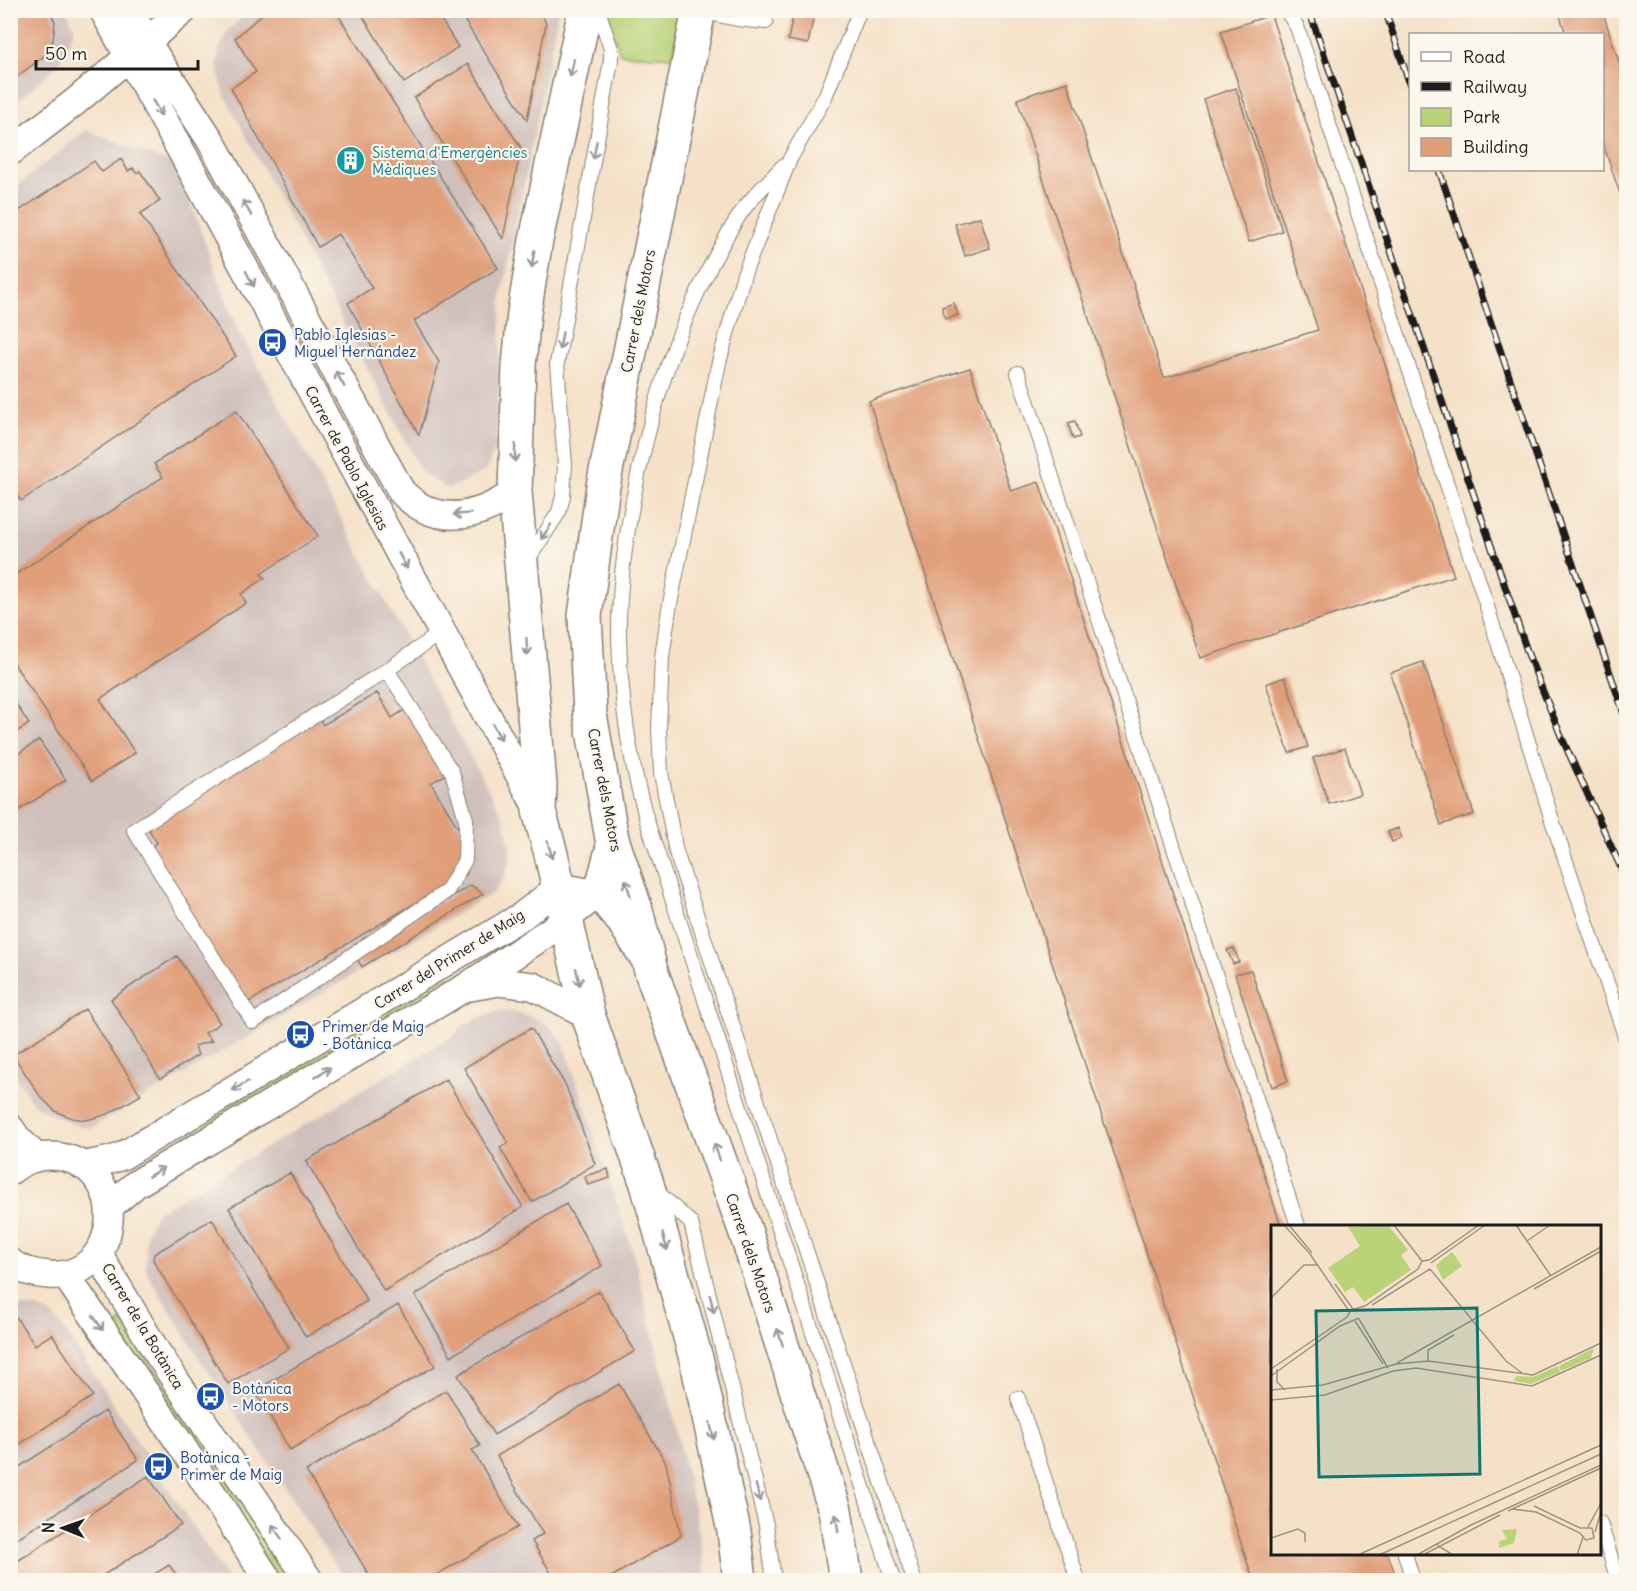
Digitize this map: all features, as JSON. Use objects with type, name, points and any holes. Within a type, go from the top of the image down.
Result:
[{"type":"street","name":"Carrer de Pablo Iglesias","points":[[103,10],[211,141],[401,491],[422,507],[452,515],[483,511],[515,492]]},
{"type":"street","name":"Carrer de Pablo Iglesias","points":[[130,10],[137,49],[185,158],[539,811]]},
{"type":"street","points":[[10,152],[75,102],[184,10]]},
{"type":"street","points":[[585,10],[536,240],[524,313],[519,366],[515,492],[540,784],[539,811],[588,1015],[647,1184],[697,1362],[734,1531],[740,1581]]},
{"type":"street","name":"Carrer dels Motors","points":[[699,11],[603,486],[585,616],[590,714],[612,839],[636,910],[651,970],[745,1230],[836,1510],[846,1581]]},
{"type":"street","points":[[597,894],[612,839]]},
{"type":"street","points":[[558,888],[597,894],[621,923],[651,970]]},
{"type":"street","name":"Carrer del Primer de Maig","points":[[83,1166],[94,1162],[110,1162],[122,1156],[522,916],[558,888]]},
{"type":"street","name":"Carrer del Primer de Maig","points":[[109,1207],[136,1184],[466,987],[565,920],[597,894]]},
{"type":"street","name":"Carrer del Primer de Maig","points":[[466,987],[499,982],[533,986],[588,1015]]},
{"type":"street","points":[[10,1128],[36,1157]]},
{"type":"street","points":[[10,1171],[17,1165],[36,1157],[60,1157],[83,1166],[100,1183],[109,1207],[109,1229],[99,1250],[82,1267],[64,1275],[40,1275],[12,1265]]},
{"type":"street","name":"Carrer de la Botànica","points":[[99,1250],[103,1262],[156,1351],[309,1581]]},
{"type":"street","name":"Carrer de la Botànica","points":[[64,1275],[183,1448],[268,1581]]},
{"type":"lane","points":[[522,567],[559,512],[563,496],[565,464],[557,364],[611,61],[611,48],[598,10]]},
{"type":"lane","points":[[860,10],[825,97],[790,159],[744,274],[719,362],[669,609],[662,657],[659,720],[661,773],[676,852],[914,1581]]},
{"type":"lane","points":[[1286,10],[1292,17],[1301,38],[1485,600],[1552,820],[1626,1039]]},
{"type":"lane","points":[[699,11],[766,22]]},
{"type":"lane","points":[[790,159],[746,206],[726,238],[678,333],[663,379],[646,438],[626,537],[619,637],[622,688],[636,783],[647,821],[893,1581]]},
{"type":"lane","points":[[1018,373],[1297,1225]]},
{"type":"lane","points":[[387,670],[452,772],[466,819],[465,860],[447,891],[253,1022],[134,830],[387,670],[442,632]]},
{"type":"lane","points":[[647,1184],[692,1223],[766,1525],[774,1581]]},
{"type":"lane","points":[[1018,1398],[1078,1581]]},
{"type":"lane","points":[[1601,1529],[1618,1581]]},
{"type":"lane","points":[[1405,1555],[1413,1581]]},
{"type":"shaded area","points":[[11,11],[67,11],[75,29],[59,64],[11,107]]},
{"type":"shaded area","points":[[250,11],[558,11],[502,296],[496,446],[486,471],[448,489],[422,473],[224,94],[217,66],[219,51],[228,30]]},
{"type":"shaded area","points":[[86,130],[176,165],[236,326],[504,818],[510,847],[510,861],[503,880],[493,893],[92,1128],[71,1124],[35,1106],[11,1070],[11,191]]},
{"type":"shaded area","points":[[499,1011],[520,1013],[540,1020],[551,1028],[563,1042],[567,1052],[634,1256],[681,1449],[700,1536],[706,1580],[345,1580],[146,1272],[146,1238],[149,1226],[158,1212],[453,1036],[464,1025]]},
{"type":"shaded area","points":[[18,1306],[48,1312],[60,1323],[228,1580],[11,1580],[10,1307]]},
{"type":"green space","points":[[607,11],[682,11],[673,57],[620,54]]},
{"type":"green space","points":[[446,972],[452,982],[186,1141],[184,1139],[201,1122]]},
{"type":"green space","points":[[123,1321],[294,1580],[279,1580],[114,1326]]},
{"type":"building","points":[[10,10],[49,10],[55,22],[53,40],[48,53],[10,82]]},
{"type":"building","name":"Sistema d'Emergències Mèdiques","points":[[267,10],[335,10],[498,268],[414,321],[439,362],[419,435],[348,303],[372,288],[338,234],[318,247],[231,88],[256,72],[235,38]]},
{"type":"building","points":[[359,10],[435,10],[458,47],[404,83]]},
{"type":"building","points":[[458,10],[538,10],[545,21],[527,120]]},
{"type":"building","points":[[794,10],[815,10],[808,44],[788,40]]},
{"type":"building","points":[[1558,10],[1602,10],[1626,83],[1626,211],[1604,147],[1604,33],[1566,33]]},
{"type":"building","points":[[1271,15],[1454,576],[1200,658],[1017,99],[1067,82],[1164,378],[1318,330],[1221,31]]},
{"type":"building","points":[[468,64],[521,148],[503,239],[414,98]]},
{"type":"building","points":[[1236,88],[1282,231],[1249,242],[1203,99]]},
{"type":"building","points":[[121,159],[128,171],[133,168],[136,173],[140,171],[160,201],[140,214],[236,356],[21,501],[10,486],[10,217],[94,161],[102,172]]},
{"type":"building","points":[[980,217],[990,248],[965,256],[955,224]]},
{"type":"building","points":[[954,303],[958,315],[945,319],[942,307]]},
{"type":"building","points":[[970,368],[1011,491],[1039,482],[1281,1225],[1271,1225],[1271,1555],[1388,1555],[1397,1580],[1253,1580],[869,401]]},
{"type":"building","points":[[236,410],[318,536],[261,574],[265,578],[241,594],[246,603],[100,699],[135,753],[92,781],[10,658],[10,578],[163,477],[154,464]]},
{"type":"building","points":[[1075,421],[1080,437],[1073,439],[1068,423]]},
{"type":"building","points":[[1423,662],[1474,814],[1441,825],[1390,673]]},
{"type":"building","points":[[1285,677],[1308,747],[1289,753],[1266,684]]},
{"type":"building","points":[[377,693],[392,718],[409,707],[448,773],[431,783],[469,846],[468,849],[472,850],[466,875],[462,873],[461,876],[237,1009],[168,894],[146,851],[157,843],[144,821],[319,718],[323,725]]},
{"type":"building","points":[[10,695],[29,724],[10,736]]},
{"type":"building","points":[[39,740],[66,780],[10,816],[10,759]]},
{"type":"building","points":[[1345,748],[1360,794],[1329,804],[1313,758]]},
{"type":"building","points":[[1398,828],[1402,838],[1392,842],[1388,832]]},
{"type":"building","points":[[471,885],[483,894],[362,967],[354,954]]},
{"type":"building","points":[[1234,948],[1239,962],[1233,964],[1227,950]]},
{"type":"building","points":[[177,956],[220,1023],[205,1033],[212,1041],[195,1046],[198,1055],[160,1079],[111,999]]},
{"type":"building","points":[[1251,970],[1288,1081],[1272,1087],[1235,974]]},
{"type":"building","points":[[85,1009],[141,1095],[108,1114],[87,1120],[72,1118],[55,1111],[40,1096],[13,1055]]},
{"type":"building","points":[[531,1028],[566,1086],[595,1164],[532,1202],[500,1148],[508,1143],[464,1068]]},
{"type":"building","points":[[446,1079],[523,1207],[384,1291],[306,1161]]},
{"type":"building","points":[[608,1169],[610,1178],[588,1185],[585,1176]]},
{"type":"building","points":[[290,1173],[367,1301],[306,1337],[229,1208]]},
{"type":"building","points":[[566,1204],[602,1266],[451,1356],[415,1295]]},
{"type":"building","points":[[212,1219],[289,1348],[228,1384],[153,1260],[154,1254]]},
{"type":"building","points":[[599,1291],[635,1351],[494,1435],[458,1375]]},
{"type":"building","points":[[398,1305],[435,1366],[290,1450],[255,1391]]},
{"type":"building","points":[[16,1317],[35,1345],[52,1334],[93,1396],[17,1446],[10,1436],[10,1321]]},
{"type":"building","points":[[619,1384],[666,1463],[681,1536],[606,1580],[555,1580],[532,1541],[543,1534],[497,1456]]},
{"type":"building","points":[[446,1390],[480,1446],[472,1450],[518,1527],[428,1580],[372,1580],[306,1471]]},
{"type":"building","points":[[105,1411],[138,1460],[10,1543],[10,1473]]},
{"type":"building","points":[[148,1476],[181,1525],[96,1580],[11,1580],[10,1566]]},
{"type":"building","points":[[169,1565],[180,1580],[145,1580]]},
{"type":"railway","points":[[1309,10],[1528,654],[1561,736],[1626,879]]},
{"type":"railway","points":[[1385,10],[1409,82]]},
{"type":"railway","points":[[1439,171],[1626,720]]},
{"type":"place","name":"Sistema d'Emergències Mèdiques","points":[[351,161]]},
{"type":"place","name":"Pablo Iglesias - Miguel Hernández","points":[[273,343]]},
{"type":"place","name":"Primer de Maig - Botànica","points":[[301,1035]]},
{"type":"place","name":"Botànica - Motors","points":[[211,1397]]},
{"type":"place","name":"Botànica - Primer de Maig","points":[[159,1466]]}]
